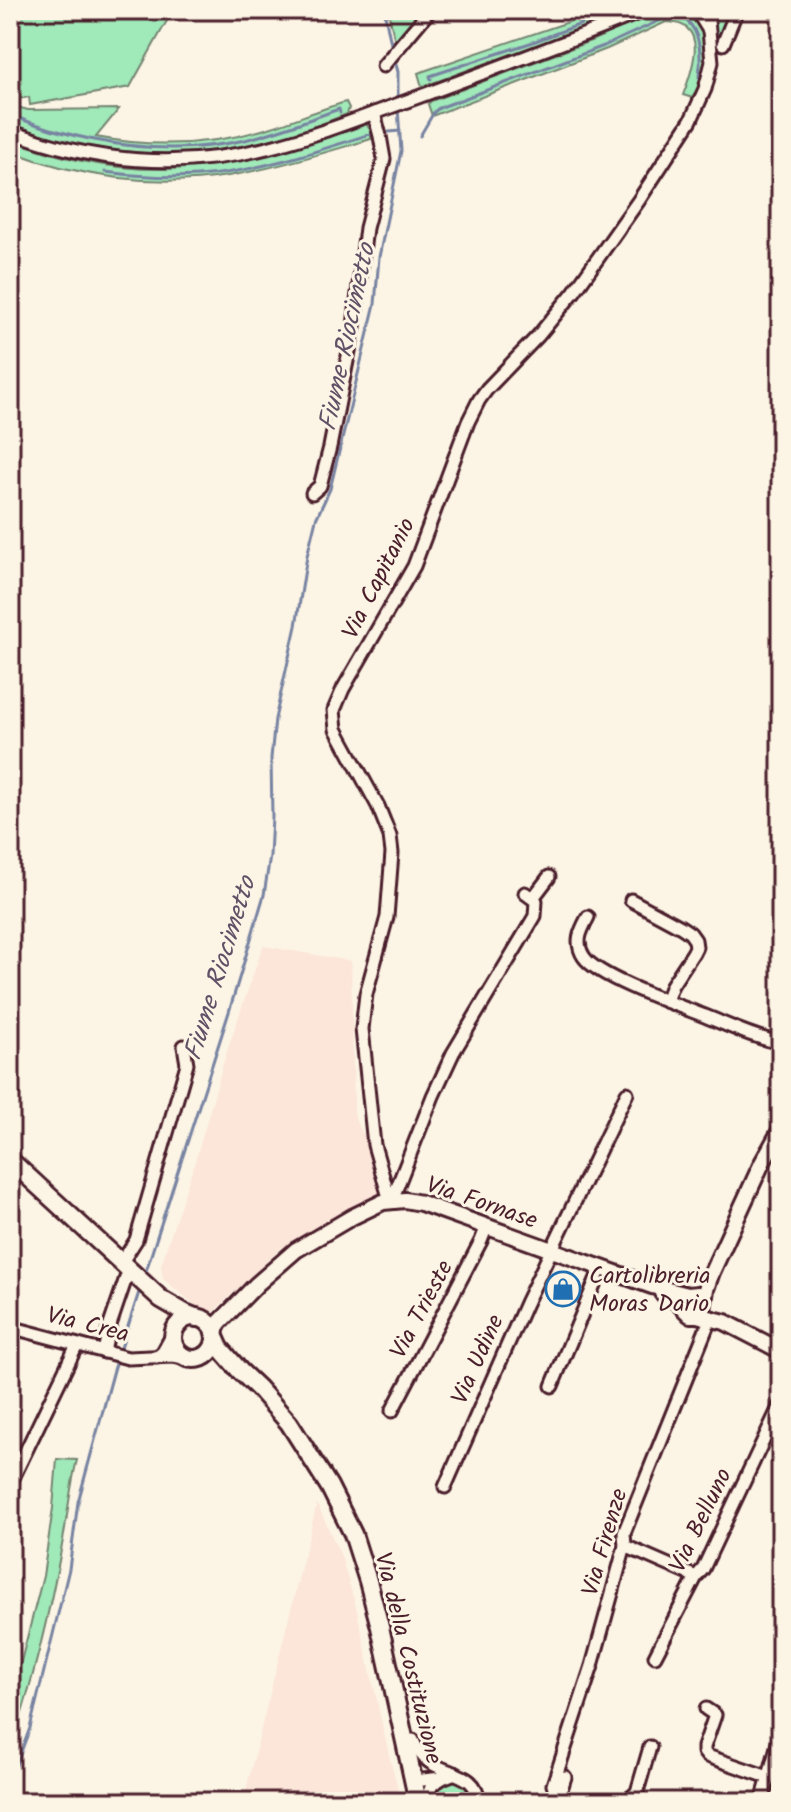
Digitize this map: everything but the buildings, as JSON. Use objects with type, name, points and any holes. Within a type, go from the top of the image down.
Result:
[{"type":"main road","points":[[10,1160],[156,1294],[211,1325],[215,1335],[210,1352],[192,1358],[181,1355],[174,1345],[173,1320],[156,1294]]},
{"type":"main road","points":[[174,1331],[186,1319],[199,1318]]},
{"type":"main road","name":"Via della Costituzione","points":[[215,1335],[220,1348],[289,1423],[329,1486],[353,1534],[424,1800]]},
{"type":"main road","name":"Via della Costituzione","points":[[192,1358],[240,1371]]},
{"type":"main road","points":[[392,1680],[401,1693],[413,1740]]},
{"type":"street","points":[[383,66],[430,10]]},
{"type":"street","points":[[612,24],[629,10]]},
{"type":"street","points":[[10,131],[59,148],[127,160],[178,161],[270,148],[404,102],[646,10]]},
{"type":"street","points":[[693,10],[710,33]]},
{"type":"street","name":"Via Capitanio","points":[[392,1200],[374,1145],[362,1029],[366,994],[387,917],[390,836],[378,806],[336,729],[334,710],[414,566],[479,400],[574,292],[691,120],[709,78],[712,62],[707,10]]},
{"type":"street","points":[[723,44],[737,10]]},
{"type":"street","points":[[312,493],[320,486],[330,447],[354,326],[366,228],[384,159],[374,113]]},
{"type":"street","points":[[392,1200],[453,1053],[535,916],[536,901],[529,895],[549,877]]},
{"type":"street","points":[[631,900],[681,927],[695,940],[696,947],[672,985],[666,1001]]},
{"type":"street","points":[[588,917],[578,937],[579,948],[588,963],[666,1001],[781,1043]]},
{"type":"street","points":[[106,1353],[109,1328],[129,1269],[187,1064],[184,1046]]},
{"type":"street","name":"Via Udine","points":[[445,1487],[526,1303],[627,1093]]},
{"type":"street","points":[[700,1306],[698,1289],[712,1272],[776,1148],[781,1129]]},
{"type":"street","name":"Via Fornase","points":[[215,1335],[219,1323],[231,1310],[296,1250],[352,1217],[392,1200],[421,1203],[652,1286],[700,1306],[781,1351]]},
{"type":"street","name":"Via Trieste","points":[[392,1411],[487,1226]]},
{"type":"street","points":[[552,1386],[601,1268]]},
{"type":"street","name":"Via Firenze","points":[[553,1785],[592,1666],[625,1546],[624,1533],[700,1306]]},
{"type":"street","name":"Via Fornase","points":[[199,1318],[214,1317],[231,1310]]},
{"type":"street","name":"Via Crea","points":[[10,1327],[128,1358],[192,1358]]},
{"type":"street","name":"Via Crea","points":[[157,1357],[174,1331]]},
{"type":"street","points":[[10,1484],[77,1345]]},
{"type":"street","name":"Via Belluno","points":[[655,1656],[703,1569],[781,1403]]},
{"type":"street","points":[[625,1546],[696,1577]]},
{"type":"street","points":[[706,1709],[715,1715],[704,1747],[707,1756],[768,1777]]},
{"type":"street","points":[[762,1802],[781,1732]]},
{"type":"street","points":[[413,1740],[421,1756],[440,1773]]},
{"type":"street","points":[[626,1802],[637,1792],[650,1747]]},
{"type":"street","points":[[424,1800],[440,1773]]},
{"type":"street","points":[[417,1776],[456,1773],[473,1785],[479,1802]]},
{"type":"street","points":[[557,1802],[565,1777]]},
{"type":"shaded area","points":[[263,946],[351,961],[354,1111],[356,1122],[370,1144],[381,1192],[375,1199],[353,1206],[280,1249],[214,1311],[205,1313],[163,1279],[161,1265]]},
{"type":"shaded area","points":[[317,1504],[341,1556],[356,1607],[402,1802],[243,1802]]},
{"type":"green space","points":[[10,10],[173,10],[130,87],[30,105],[29,97],[18,99],[16,87],[10,88]]},
{"type":"green space","points":[[388,10],[425,10],[395,42]]},
{"type":"green space","points":[[598,10],[619,10],[598,22],[422,87],[418,73]]},
{"type":"green space","points":[[659,10],[685,11],[695,17],[702,27],[705,64],[696,99],[683,95],[694,60],[693,38],[689,30],[680,24],[666,22],[607,49],[432,116],[428,104],[431,101],[593,40]]},
{"type":"green space","points":[[711,10],[733,10],[718,46]]},
{"type":"green space","points":[[346,102],[349,108],[347,114],[305,130],[263,142],[179,153],[94,147],[10,123],[10,105],[28,110],[119,109],[96,137],[140,143],[183,143],[248,134]]},
{"type":"green space","points":[[366,124],[371,131],[371,139],[264,169],[200,179],[117,178],[62,168],[10,151],[10,139],[57,155],[102,165],[146,169],[190,168],[276,153]]},
{"type":"green space","points":[[57,1459],[77,1460],[47,1619],[10,1751],[10,1704],[43,1576]]},
{"type":"green space","points":[[455,1780],[464,1784],[473,1802],[430,1802],[432,1791],[444,1781]]},
{"type":"waterway","name":"Fiume Riocimetto","points":[[384,10],[392,49]]},
{"type":"waterway","points":[[431,79],[430,76],[530,43],[609,10]]},
{"type":"waterway","points":[[420,136],[439,108],[604,46],[665,18],[686,20],[691,25],[698,39],[699,77]]},
{"type":"waterway","name":"Fiume Riocimetto","points":[[394,57],[398,72],[398,101]]},
{"type":"waterway","name":"Fiume Riocimetto","points":[[145,1274],[264,895],[270,856],[271,758],[275,719],[296,626],[307,556],[316,519],[330,489],[375,304],[379,257],[401,151],[398,108]]},
{"type":"waterway","points":[[10,115],[96,140],[155,148],[185,148],[245,140],[339,109],[340,113]]},
{"type":"waterway","points":[[389,132],[400,131]]},
{"type":"waterway","points":[[105,172],[163,177],[220,174],[287,160],[373,133]]},
{"type":"waterway","name":"Fiume Riocimetto","points":[[10,1781],[30,1728],[69,1569],[78,1502],[140,1289]]},
{"type":"place","name":"Cartolibreria Moras Dario","points":[[563,1289]]}]
